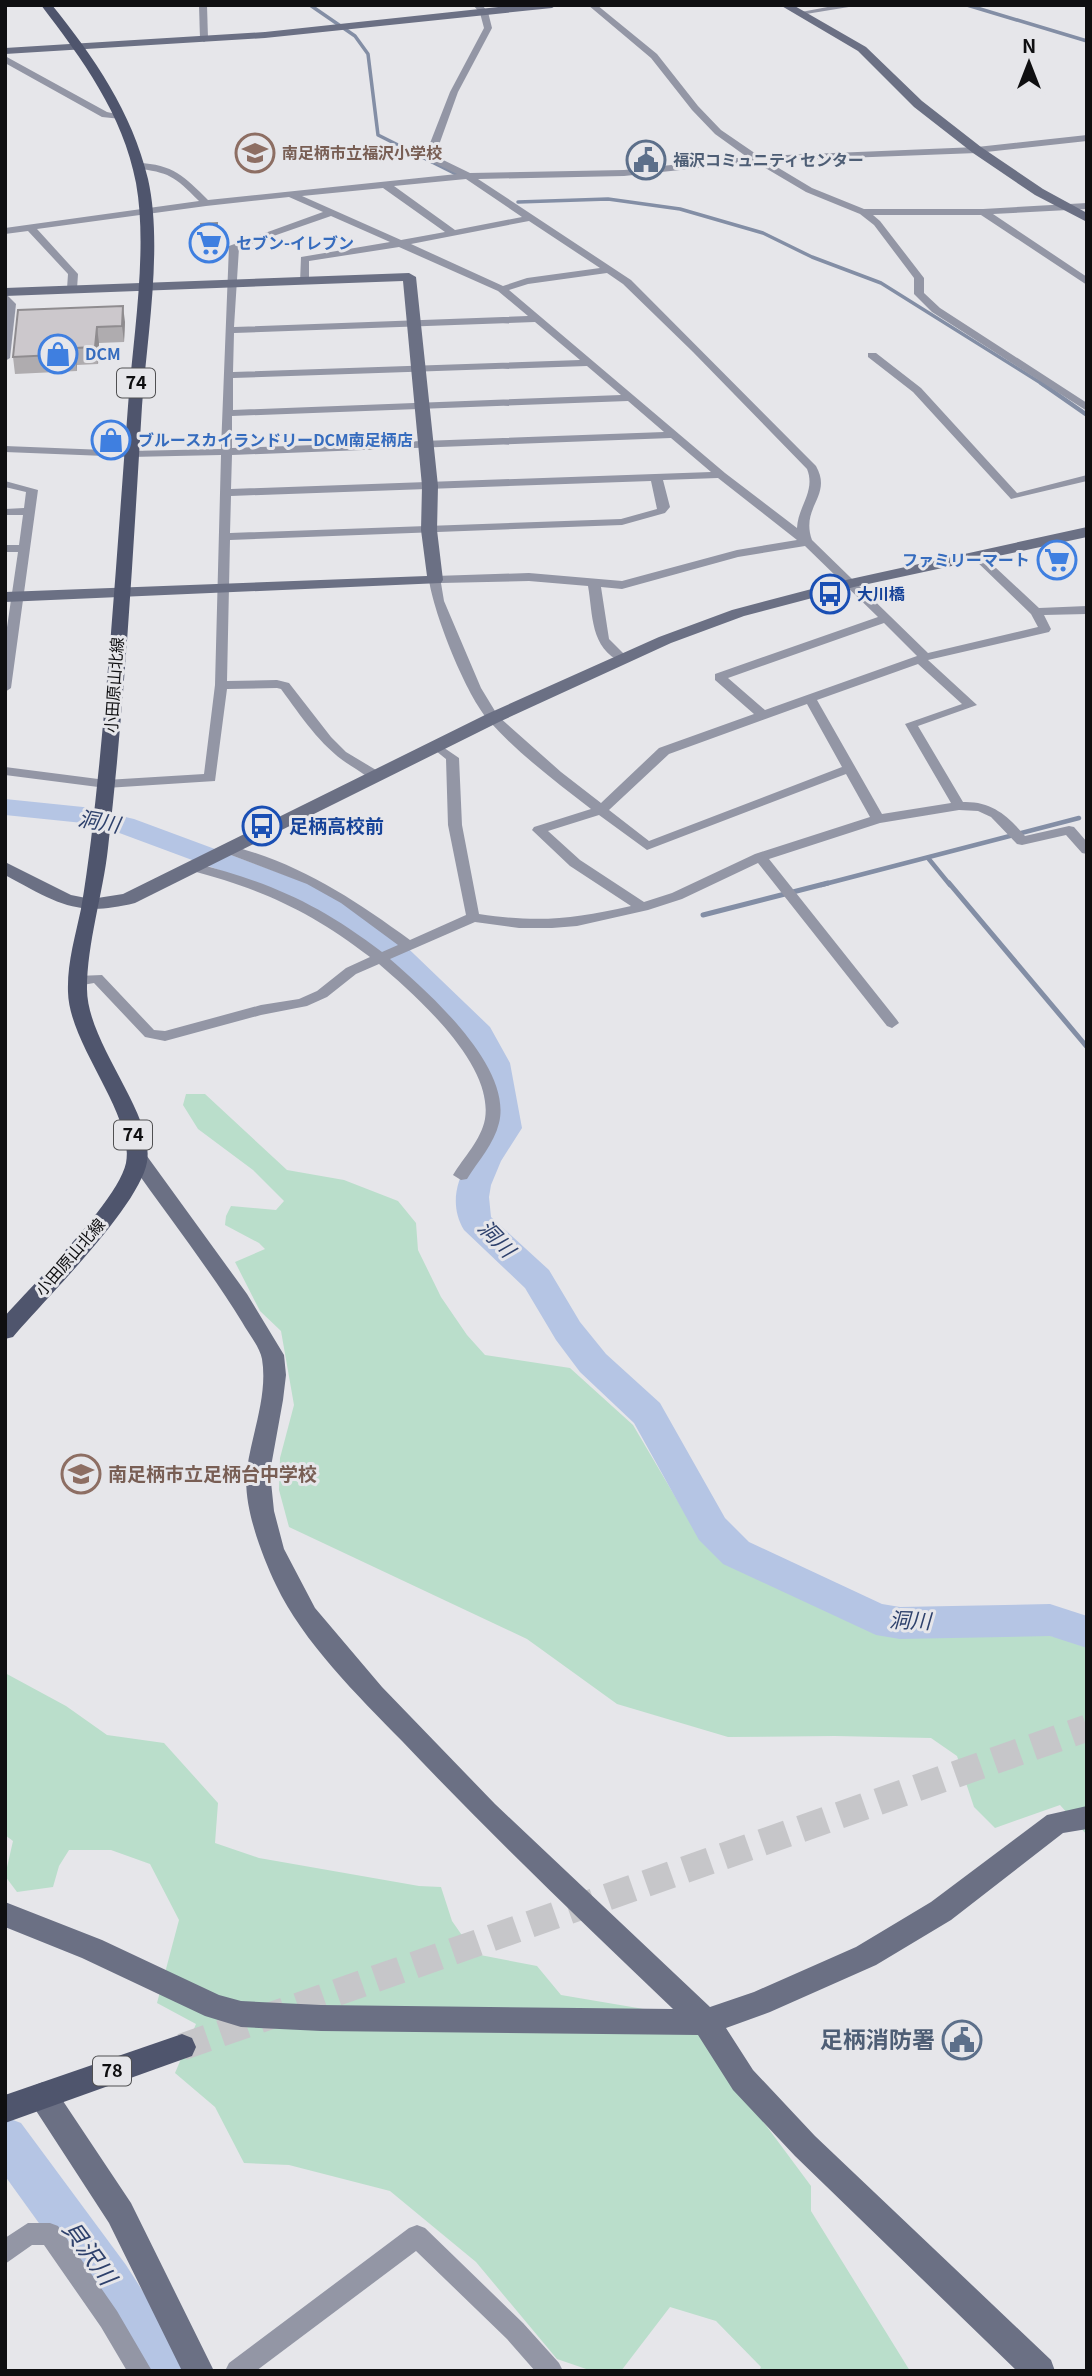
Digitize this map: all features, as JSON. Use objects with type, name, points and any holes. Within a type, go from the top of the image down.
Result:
[{"type":"main road","name":"小田原山北線","points":[[5,1331],[112,1209],[127,1186],[137,1157],[132,1133],[81,1020],[77,1003],[77,981],[82,938],[91,905],[106,785],[144,288],[146,211],[138,166],[109,92],[80,46],[46,5]]},
{"type":"main road","name":"78","points":[[5,2109],[182,2047]]},
{"type":"street","points":[[203,5],[204,39]]},
{"type":"street","points":[[5,51],[346,28],[481,9],[552,5]]},
{"type":"street","points":[[592,5],[654,56],[695,108],[718,132],[753,159],[809,190],[863,212],[877,223],[919,278],[919,294],[936,310],[1087,408]]},
{"type":"street","points":[[785,5],[862,49],[918,104],[977,150],[1020,180],[1087,218]]},
{"type":"street","points":[[800,13],[857,5]]},
{"type":"street","points":[[481,9],[488,28],[454,92],[430,156],[468,176],[608,270],[645,299],[812,468],[817,477],[817,485],[802,526],[807,542]]},
{"type":"street","points":[[5,59],[105,115],[121,117]]},
{"type":"street","points":[[5,230],[206,203],[468,176],[624,173],[753,159],[977,150],[1087,138]]},
{"type":"street","points":[[138,166],[171,170],[206,203]]},
{"type":"street","points":[[387,186],[453,233]]},
{"type":"street","points":[[291,194],[502,289],[721,475],[807,542],[852,583],[971,705],[911,724],[959,806]]},
{"type":"street","points":[[863,212],[983,212],[1087,206]]},
{"type":"street","points":[[983,212],[1087,282]]},
{"type":"street","points":[[5,771],[106,785],[210,778],[221,685],[230,284],[234,246],[331,213]]},
{"type":"street","points":[[304,281],[304,259],[530,218]]},
{"type":"street","points":[[30,228],[73,274],[72,289]]},
{"type":"street","points":[[502,289],[527,281],[608,270]]},
{"type":"street","points":[[5,358],[7,318],[11,304],[5,294],[72,289],[409,277],[430,486],[429,530],[438,601],[475,688],[493,718],[556,775],[647,846],[848,769]]},
{"type":"street","points":[[229,330],[539,319]]},
{"type":"street","points":[[872,355],[917,390],[1015,497],[1087,478]]},
{"type":"street","points":[[228,376],[591,363]]},
{"type":"street","points":[[229,413],[631,398]]},
{"type":"street","points":[[5,449],[130,454],[227,452],[674,435]]},
{"type":"street","points":[[225,493],[721,475]]},
{"type":"street","points":[[224,537],[622,522],[661,511],[664,507],[656,477]]},
{"type":"street","points":[[5,484],[32,490],[24,548],[11,597],[5,688]]},
{"type":"street","points":[[5,512],[29,511]]},
{"type":"street","points":[[5,867],[15,879],[63,898],[91,905],[128,899],[493,718],[622,658],[738,613],[852,583],[1087,532]]},
{"type":"street","points":[[11,597],[529,577],[622,586],[737,554],[807,542]]},
{"type":"street","points":[[5,549],[24,548]]},
{"type":"street","points":[[643,907],[584,870],[557,850],[539,830],[601,810],[664,751],[923,658],[1045,629],[1036,612],[976,555]]},
{"type":"street","points":[[594,583],[599,606],[600,632],[604,643],[622,658]]},
{"type":"street","points":[[1036,612],[1087,610]]},
{"type":"street","points":[[763,715],[719,677],[885,619]]},
{"type":"street","points":[[221,685],[277,684],[285,687],[341,755],[376,776]]},
{"type":"street","points":[[810,698],[878,819]]},
{"type":"street","points":[[438,747],[452,758],[455,825],[473,917]]},
{"type":"street","points":[[77,981],[97,978],[150,1034],[165,1036],[261,1010],[302,1003],[322,994],[351,971],[473,917],[519,924],[552,924],[577,922],[643,907],[677,896],[760,857],[878,819],[969,805],[996,812],[1022,841],[1069,830],[1087,850]]},
{"type":"street","points":[[228,850],[312,881],[346,900],[408,945]]},
{"type":"street","points":[[760,857],[892,1023]]},
{"type":"street","points":[[194,867],[254,883],[296,901],[347,933],[379,958],[446,1019],[477,1059],[493,1102],[489,1132],[461,1175]]},
{"type":"street","points":[[137,1157],[239,1300],[273,1355],[275,1375],[258,1472],[262,1511],[272,1549],[288,1585],[306,1615],[373,1695],[486,1812],[706,2022],[743,2080],[805,2146],[1040,2371]]},
{"type":"street","points":[[5,1914],[92,1949],[215,2007],[241,2014],[321,2018],[706,2022],[760,2003],[866,1956],[941,1911],[1056,1823],[1087,1817]]},
{"type":"street","points":[[43,2095],[120,2213],[199,2371]]},
{"type":"street","points":[[5,2253],[29,2234],[50,2234],[109,2319],[140,2371]]},
{"type":"street","points":[[237,2371],[417,2236],[515,2331],[551,2371]]},
{"type":"green space","points":[[186,1094],[205,1094],[287,1170],[344,1180],[398,1201],[416,1223],[418,1250],[441,1297],[467,1335],[485,1355],[570,1368],[633,1425],[686,1515],[714,1550],[746,1573],[886,1633],[1024,1630],[1087,1644],[1087,1835],[1060,1805],[995,1828],[974,1807],[957,1756],[931,1738],[728,1737],[617,1704],[527,1639],[289,1527],[279,1490],[280,1458],[294,1405],[281,1331],[260,1311],[235,1262],[265,1249],[225,1225],[231,1206],[276,1210],[284,1201],[253,1170],[198,1129],[183,1105]]},
{"type":"green space","points":[[5,1673],[66,1706],[107,1735],[164,1743],[218,1803],[215,1843],[259,1858],[419,1886],[441,1887],[452,1921],[475,1954],[537,1966],[561,1995],[685,2016],[811,2186],[811,2211],[910,2371],[759,2371],[761,2367],[716,2321],[670,2307],[621,2371],[592,2371],[557,2359],[476,2262],[390,2191],[289,2165],[244,2163],[215,2107],[175,2073],[196,2024],[157,2003],[179,1920],[150,1864],[111,1850],[69,1850],[59,1866],[53,1887],[17,1892],[5,1876],[13,1841],[5,1835]]},
{"type":"building","points":[[217,223],[216,237],[199,238],[201,224]]},
{"type":"building","points":[[123,306],[122,326],[97,327],[95,347],[75,348],[75,354],[13,357],[18,310]]},
{"type":"waterway","points":[[310,5],[355,36],[368,54],[378,135],[458,175]]},
{"type":"waterway","points":[[967,5],[1087,41]]},
{"type":"waterway","points":[[518,202],[608,199],[680,209],[763,233],[812,257],[881,283],[1043,384]]},
{"type":"waterway","points":[[1043,384],[1087,415]]},
{"type":"waterway","name":"洞川","points":[[5,807],[83,815],[124,825],[302,891],[379,938],[479,1034],[494,1063],[506,1128],[485,1161],[474,1185],[472,1209],[476,1222],[537,1279],[568,1331],[593,1363],[647,1413],[712,1529],[736,1553],[876,1619],[900,1623],[1050,1620],[1087,1632]]},
{"type":"waterway","points":[[821,885],[1079,818]]},
{"type":"waterway","points":[[928,858],[950,885]]},
{"type":"waterway","points":[[703,915],[828,883]]},
{"type":"waterway","points":[[949,883],[1087,1047]]},
{"type":"waterway","name":"貝沢川","points":[[5,2139],[89,2252],[166,2371]]},
{"type":"tunnel","points":[[182,2047],[1087,1728]]},
{"type":"place","name":"南足柄市立福沢小学校","points":[[255,153]]},
{"type":"place","name":"福沢コミュニティセンター","points":[[646,160]]},
{"type":"place","name":"セブン-イレブン","points":[[209,243]]},
{"type":"place","name":"DCM","points":[[58,354]]},
{"type":"place","name":"ブルースカイランドリーDCM南足柄店","points":[[111,440]]},
{"type":"place","name":"ファミリーマート","points":[[1057,560]]},
{"type":"place","name":"大川橋","points":[[830,594]]},
{"type":"place","name":"足柄高校前","points":[[262,826]]},
{"type":"place","name":"南足柄市立足柄台中学校","points":[[81,1474]]},
{"type":"place","name":"足柄消防署","points":[[962,2040]]}]
